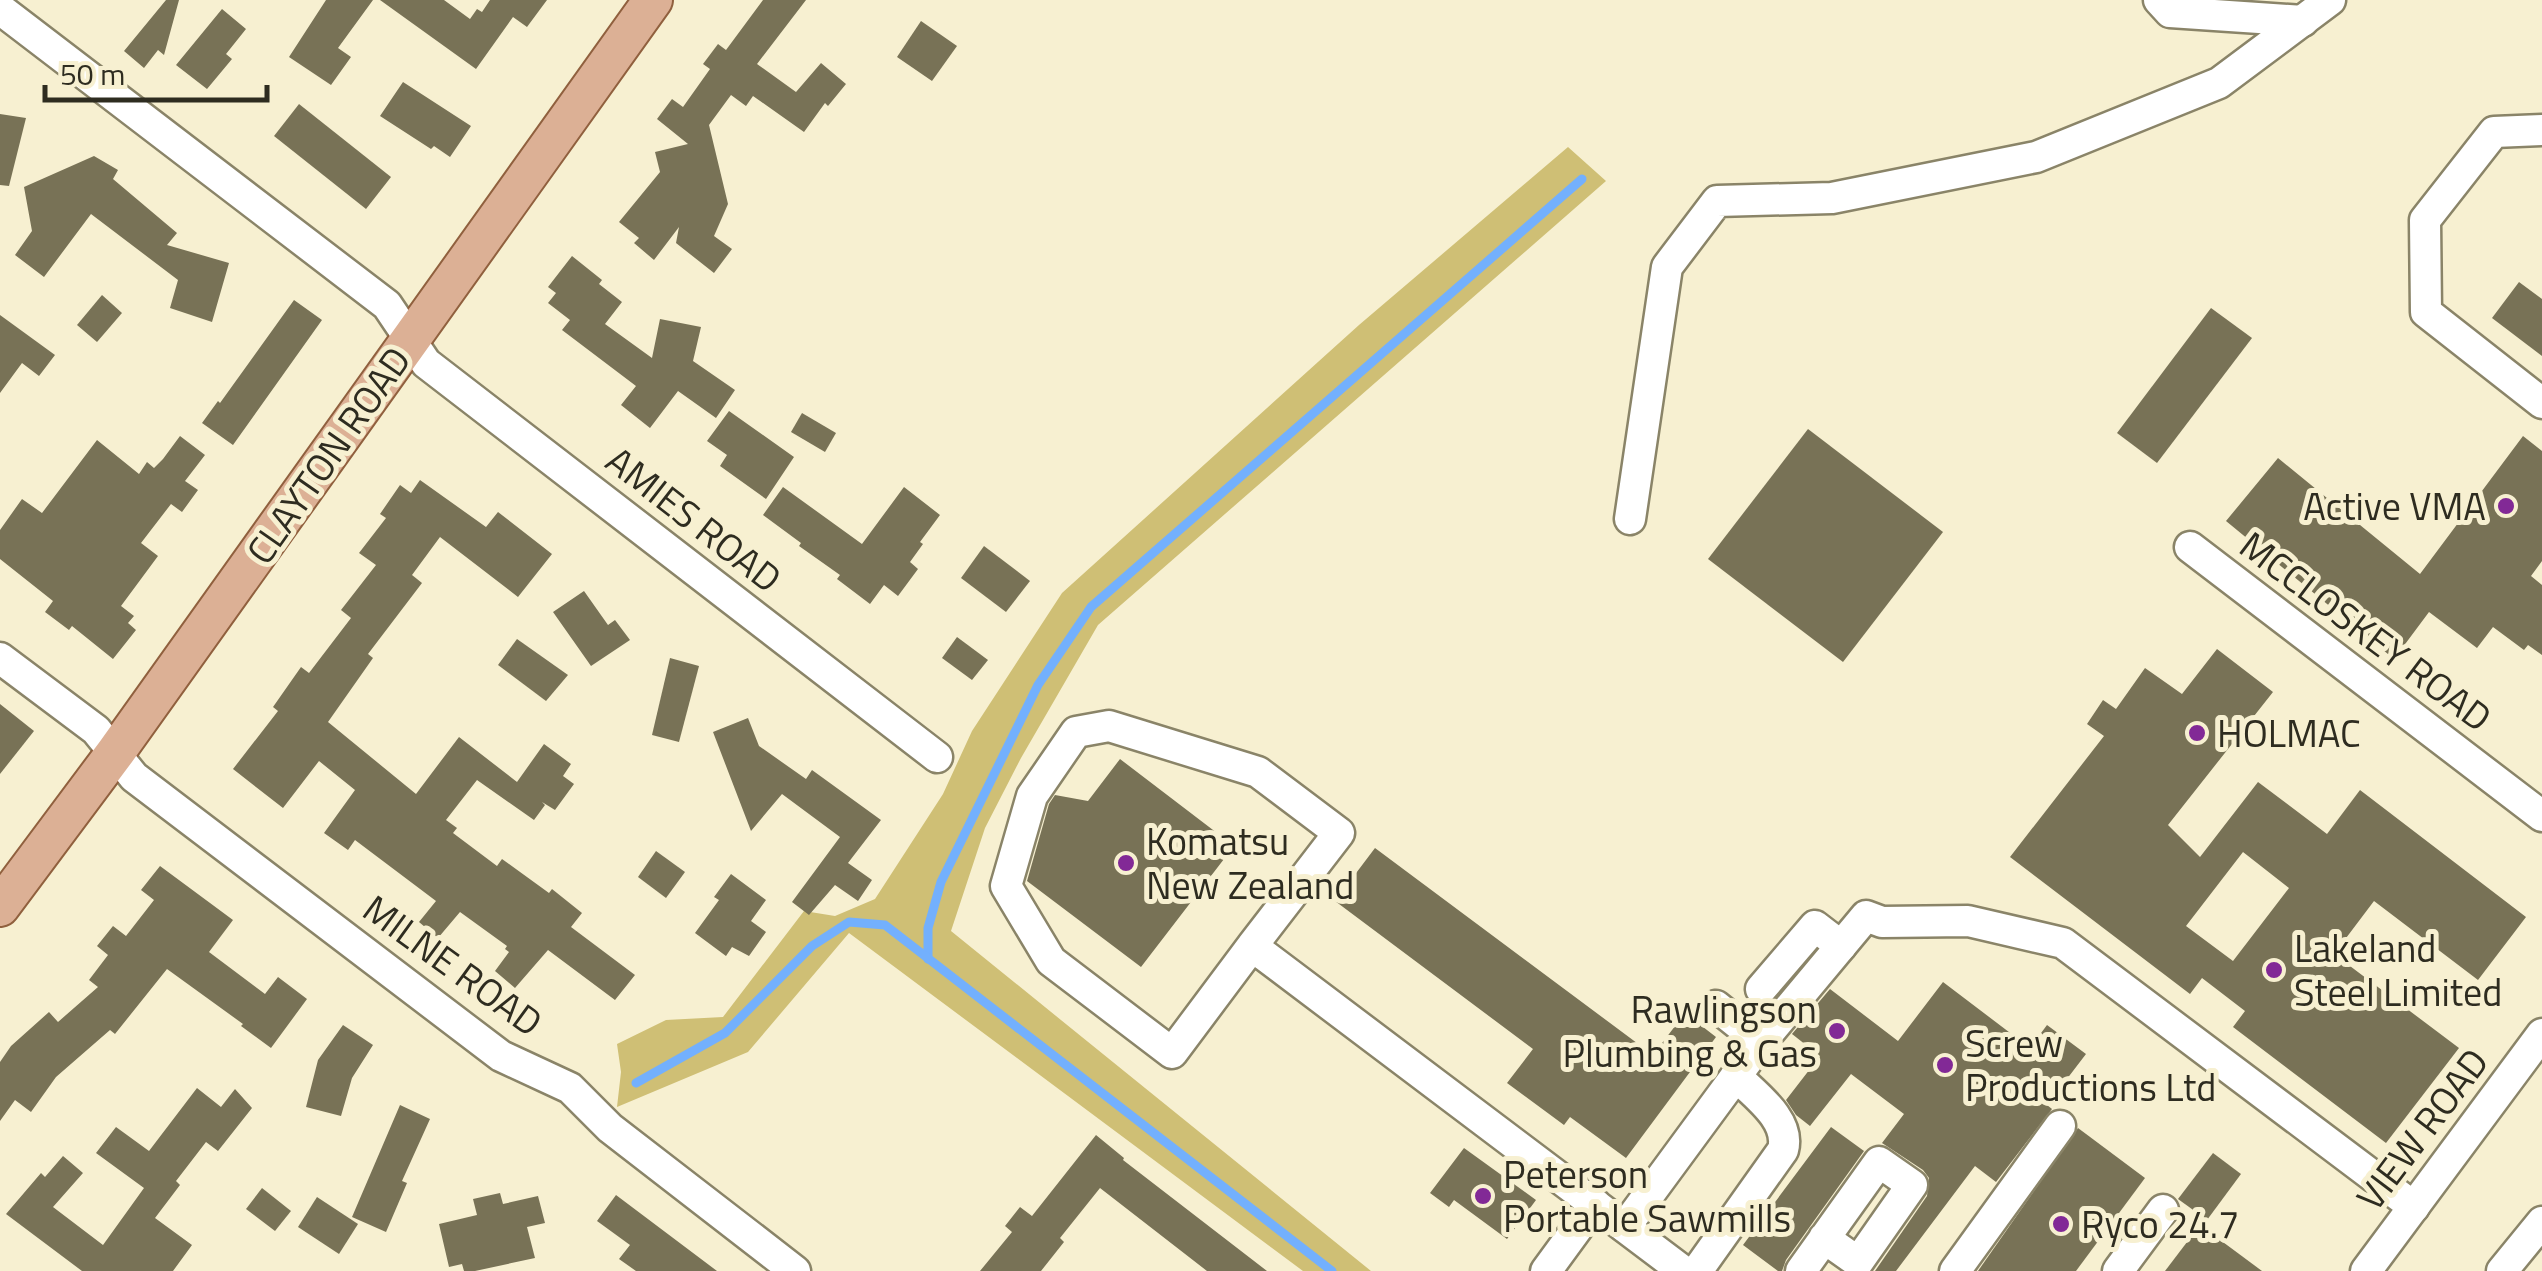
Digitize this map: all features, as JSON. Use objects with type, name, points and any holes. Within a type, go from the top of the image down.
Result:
[{"type":"main road","name":"CLAYTON ROAD","points":[[0,907],[115,754],[652,0]]},
{"type":"street","points":[[2160,0],[2170,12],[2303,21]]},
{"type":"street","points":[[1630,519],[1667,267],[1717,200],[1832,198],[2036,157],[2219,82],[2330,0]]},
{"type":"street","name":"AMIES ROAD","points":[[0,9],[387,305],[426,364],[936,756]]},
{"type":"street","points":[[2542,130],[2494,132],[2424,220],[2426,312],[2542,403]]},
{"type":"street","name":"MCCLOSKEY ROAD","points":[[2190,547],[2542,816]]},
{"type":"street","name":"MILNE ROAD","points":[[0,658],[96,730],[134,777],[502,1056],[570,1088],[610,1128],[796,1271]]},
{"type":"street","points":[[1109,726],[1258,772],[1339,833],[1252,946],[1172,1052],[1051,960],[1006,886],[1032,796],[1076,732],[1109,726]]},
{"type":"street","points":[[1625,1227],[1761,1042],[1866,916],[1882,922],[1968,921],[2063,943],[2414,1207]]},
{"type":"street","points":[[1761,989],[1815,926],[1841,946]]},
{"type":"street","points":[[1252,946],[1683,1271]]},
{"type":"street","points":[[1716,1006],[1761,1042]]},
{"type":"street","name":"VIEW ROAD","points":[[2375,1268],[2414,1207],[2542,1034]]},
{"type":"street","points":[[1697,1271],[1783,1150],[1786,1138],[1777,1118],[1736,1076]]},
{"type":"street","points":[[1955,1271],[2060,1126]]},
{"type":"street","points":[[1546,1271],[1589,1199]]},
{"type":"street","points":[[2118,1271],[2163,1210]]},
{"type":"street","points":[[2502,1271],[2542,1222]]},
{"type":"street","points":[[1802,1271],[1824,1238]]},
{"type":"shaded area","points":[[1568,147],[1606,181],[1098,625],[985,828],[951,931],[1371,1271],[1303,1271],[849,933],[748,1052],[617,1107],[621,1072],[617,1044],[666,1020],[723,1017],[804,911],[835,916],[875,899],[943,794],[972,731],[1062,593],[1359,325]]},
{"type":"building","points":[[166,0],[179,0],[164,55],[158,50],[144,68],[124,51]]},
{"type":"building","points":[[326,0],[373,0],[338,48],[351,57],[331,85],[289,57]]},
{"type":"building","points":[[380,0],[444,0],[470,19],[477,9],[482,12],[490,0],[547,0],[527,27],[513,17],[476,69]]},
{"type":"building","points":[[763,0],[806,0],[757,64],[796,92],[821,63],[846,84],[828,106],[825,103],[804,132],[753,96],[746,106],[731,95],[709,125],[728,204],[714,236],[732,249],[714,273],[676,243],[679,227],[654,260],[634,243],[639,238],[619,222],[660,172],[655,152],[688,144],[657,119],[672,99],[683,107],[710,69],[703,64],[718,44],[726,50]]},
{"type":"building","points":[[222,9],[246,29],[226,54],[232,59],[207,89],[176,65]]},
{"type":"building","points":[[921,21],[957,46],[932,81],[897,57]]},
{"type":"building","points":[[403,82],[471,126],[450,157],[380,116]]},
{"type":"building","points":[[299,104],[391,177],[366,209],[274,136]]},
{"type":"building","points":[[0,114],[26,118],[9,186],[0,185]]},
{"type":"building","points":[[94,156],[118,170],[113,179],[177,233],[167,245],[229,263],[212,322],[170,308],[178,280],[91,214],[44,277],[15,255],[32,231],[24,187]]},
{"type":"building","points":[[572,256],[622,302],[605,324],[652,358],[660,319],[701,327],[693,361],[735,390],[716,418],[678,391],[650,428],[621,405],[636,386],[562,330],[570,320],[548,303],[556,293],[548,287]]},
{"type":"building","points":[[2519,282],[2542,299],[2542,356],[2492,318]]},
{"type":"building","points":[[102,295],[122,313],[97,342],[77,325]]},
{"type":"building","points":[[294,300],[322,320],[233,445],[202,423]]},
{"type":"building","points":[[2211,308],[2252,338],[2157,463],[2117,433]]},
{"type":"building","points":[[0,315],[55,355],[39,376],[22,363],[0,393]]},
{"type":"building","points":[[729,411],[794,457],[766,499],[720,466],[727,455],[707,441]]},
{"type":"building","points":[[802,413],[836,433],[825,452],[791,432]]},
{"type":"building","points":[[1808,429],[1943,532],[1843,662],[1708,559]]},
{"type":"building","points":[[180,436],[205,455],[185,481],[198,490],[182,512],[171,504],[141,543],[158,556],[121,606],[134,616],[128,623],[136,630],[113,659],[72,626],[69,630],[45,612],[53,601],[0,559],[0,530],[22,499],[42,513],[97,440],[139,474],[147,462],[154,468]]},
{"type":"building","points":[[2523,436],[2542,451],[2542,561],[2531,576],[2542,585],[2542,655],[2528,645],[2524,650],[2493,627],[2477,648],[2429,612],[2394,659],[2226,521],[2278,458],[2420,574]]},
{"type":"building","points":[[420,480],[486,527],[498,512],[552,554],[518,597],[440,537],[412,575],[422,583],[368,654],[373,658],[328,722],[416,794],[459,737],[517,782],[544,744],[571,764],[563,776],[574,784],[555,810],[542,802],[545,805],[534,820],[477,780],[446,820],[457,828],[453,833],[497,866],[502,859],[549,893],[552,889],[582,913],[571,927],[635,975],[615,1000],[548,950],[515,988],[495,971],[509,952],[507,946],[460,912],[438,938],[419,922],[436,901],[355,840],[348,850],[324,833],[355,790],[319,761],[283,808],[233,769],[278,711],[273,707],[301,667],[309,673],[351,618],[341,610],[376,565],[359,553],[386,518],[380,514],[400,485],[411,493]]},
{"type":"building","points":[[783,487],[862,544],[904,487],[940,515],[910,562],[918,569],[898,596],[884,585],[870,604],[837,579],[840,575],[763,515]]},
{"type":"building","points":[[984,546],[1030,581],[1006,612],[961,578]]},
{"type":"building","points":[[584,591],[608,625],[615,620],[630,640],[591,666],[553,612]]},
{"type":"building","points":[[957,637],[988,660],[972,680],[942,658]]},
{"type":"building","points":[[517,639],[568,675],[546,701],[498,665]]},
{"type":"building","points":[[2217,649],[2273,692],[2168,825],[2200,857],[2258,782],[2327,834],[2360,790],[2526,917],[2478,980],[2374,901],[2334,954],[2459,1048],[2386,1143],[2233,1027],[2245,1011],[2202,978],[2190,994],[2010,857],[2104,736],[2087,724],[2103,700],[2116,709],[2145,668],[2182,694]],"holes":[[[2243,852],[2289,888],[2233,961],[2186,926]]]},
{"type":"building","points":[[670,658],[699,666],[679,742],[652,735]]},
{"type":"building","points":[[0,704],[34,731],[0,774]]},
{"type":"building","points":[[748,718],[759,746],[806,779],[812,770],[881,820],[848,863],[872,880],[858,901],[835,885],[809,915],[792,902],[840,837],[782,794],[751,831],[713,732]]},
{"type":"building","name":"Komatsu New Zealand","points":[[1120,759],[1234,846],[1141,967],[1027,881],[1055,795],[1088,801]]},
{"type":"building","points":[[1375,848],[1653,1055],[1685,1013],[1716,1037],[1626,1158],[1570,1117],[1564,1125],[1507,1083],[1533,1049],[1335,901]]},
{"type":"building","points":[[656,851],[685,872],[666,898],[638,877]]},
{"type":"building","points":[[160,866],[233,920],[209,952],[265,994],[278,977],[307,999],[271,1048],[167,969],[115,1034],[110,1030],[56,1077],[31,1112],[15,1100],[0,1121],[0,1062],[11,1046],[49,1012],[58,1022],[98,987],[89,980],[108,955],[97,946],[113,926],[126,936],[154,900],[141,890]]},
{"type":"building","points":[[731,874],[766,900],[751,921],[766,932],[749,956],[732,947],[726,956],[695,933],[719,900],[714,897]]},
{"type":"building","points":[[1943,982],[2030,1048],[2047,1025],[2086,1054],[2047,1105],[2052,1109],[1996,1182],[1975,1166],[1896,1271],[1875,1271],[1927,1196],[1929,1178],[1882,1143],[1904,1114],[1851,1074],[1810,1126],[1796,1115],[1786,1100],[1820,1056],[1792,1034],[1830,989],[1898,1041]]},
{"type":"building","points":[[343,1025],[373,1045],[352,1078],[341,1116],[306,1107],[318,1060]]},
{"type":"building","points":[[197,1088],[221,1107],[235,1089],[252,1108],[218,1151],[206,1142],[176,1181],[180,1185],[155,1218],[192,1245],[173,1271],[82,1271],[6,1214],[41,1173],[45,1177],[63,1156],[83,1173],[53,1207],[103,1245],[144,1188],[96,1153],[116,1127],[149,1151]]},
{"type":"building","points":[[400,1105],[430,1119],[402,1181],[407,1183],[386,1232],[352,1217]]},
{"type":"building","points":[[1831,1127],[1864,1151],[1782,1271],[1778,1271],[1743,1245]]},
{"type":"building","name":"Ryco 24.7","points":[[2078,1128],[2145,1178],[2076,1271],[1978,1271]]},
{"type":"building","points":[[1096,1135],[1267,1271],[1207,1271],[1100,1188],[1060,1238],[1064,1242],[1041,1271],[980,1271],[1012,1232],[1005,1226],[1020,1207],[1032,1216]]},
{"type":"building","name":"Peterson Portable Sawmills","points":[[1464,1148],[1536,1200],[1507,1239],[1454,1200],[1449,1207],[1430,1193]]},
{"type":"building","points":[[2213,1153],[2241,1174],[2207,1220],[2178,1199]]},
{"type":"building","points":[[262,1188],[291,1211],[275,1231],[246,1209]]},
{"type":"building","points":[[500,1193],[503,1204],[538,1196],[545,1223],[527,1227],[535,1258],[475,1271],[464,1271],[462,1264],[449,1267],[439,1224],[477,1215],[473,1199]]},
{"type":"building","points":[[616,1195],[717,1271],[636,1271],[619,1259],[630,1245],[597,1221]]},
{"type":"building","points":[[317,1197],[358,1224],[339,1254],[298,1227]]},
{"type":"building","points":[[2200,1225],[2262,1271],[2165,1271]]},
{"type":"waterway","points":[[928,959],[928,928],[941,882],[1038,685],[1091,607],[1582,179]]},
{"type":"waterway","points":[[636,1083],[725,1033],[812,946],[849,922],[885,925],[1332,1271]]},
{"type":"place","name":"Active VMA","points":[[2506,506]]},
{"type":"place","name":"HOLMAC","points":[[2197,733]]},
{"type":"place","name":"Komatsu New Zealand","points":[[1126,863]]},
{"type":"place","name":"Lakeland Steel Limited","points":[[2274,970]]},
{"type":"place","name":"Rawlingson Plumbing & Gas","points":[[1837,1031]]},
{"type":"place","name":"Screw Productions Ltd","points":[[1945,1065]]},
{"type":"place","name":"Peterson Portable Sawmills","points":[[1483,1196]]},
{"type":"place","name":"Ryco 24.7","points":[[2061,1224]]}]
